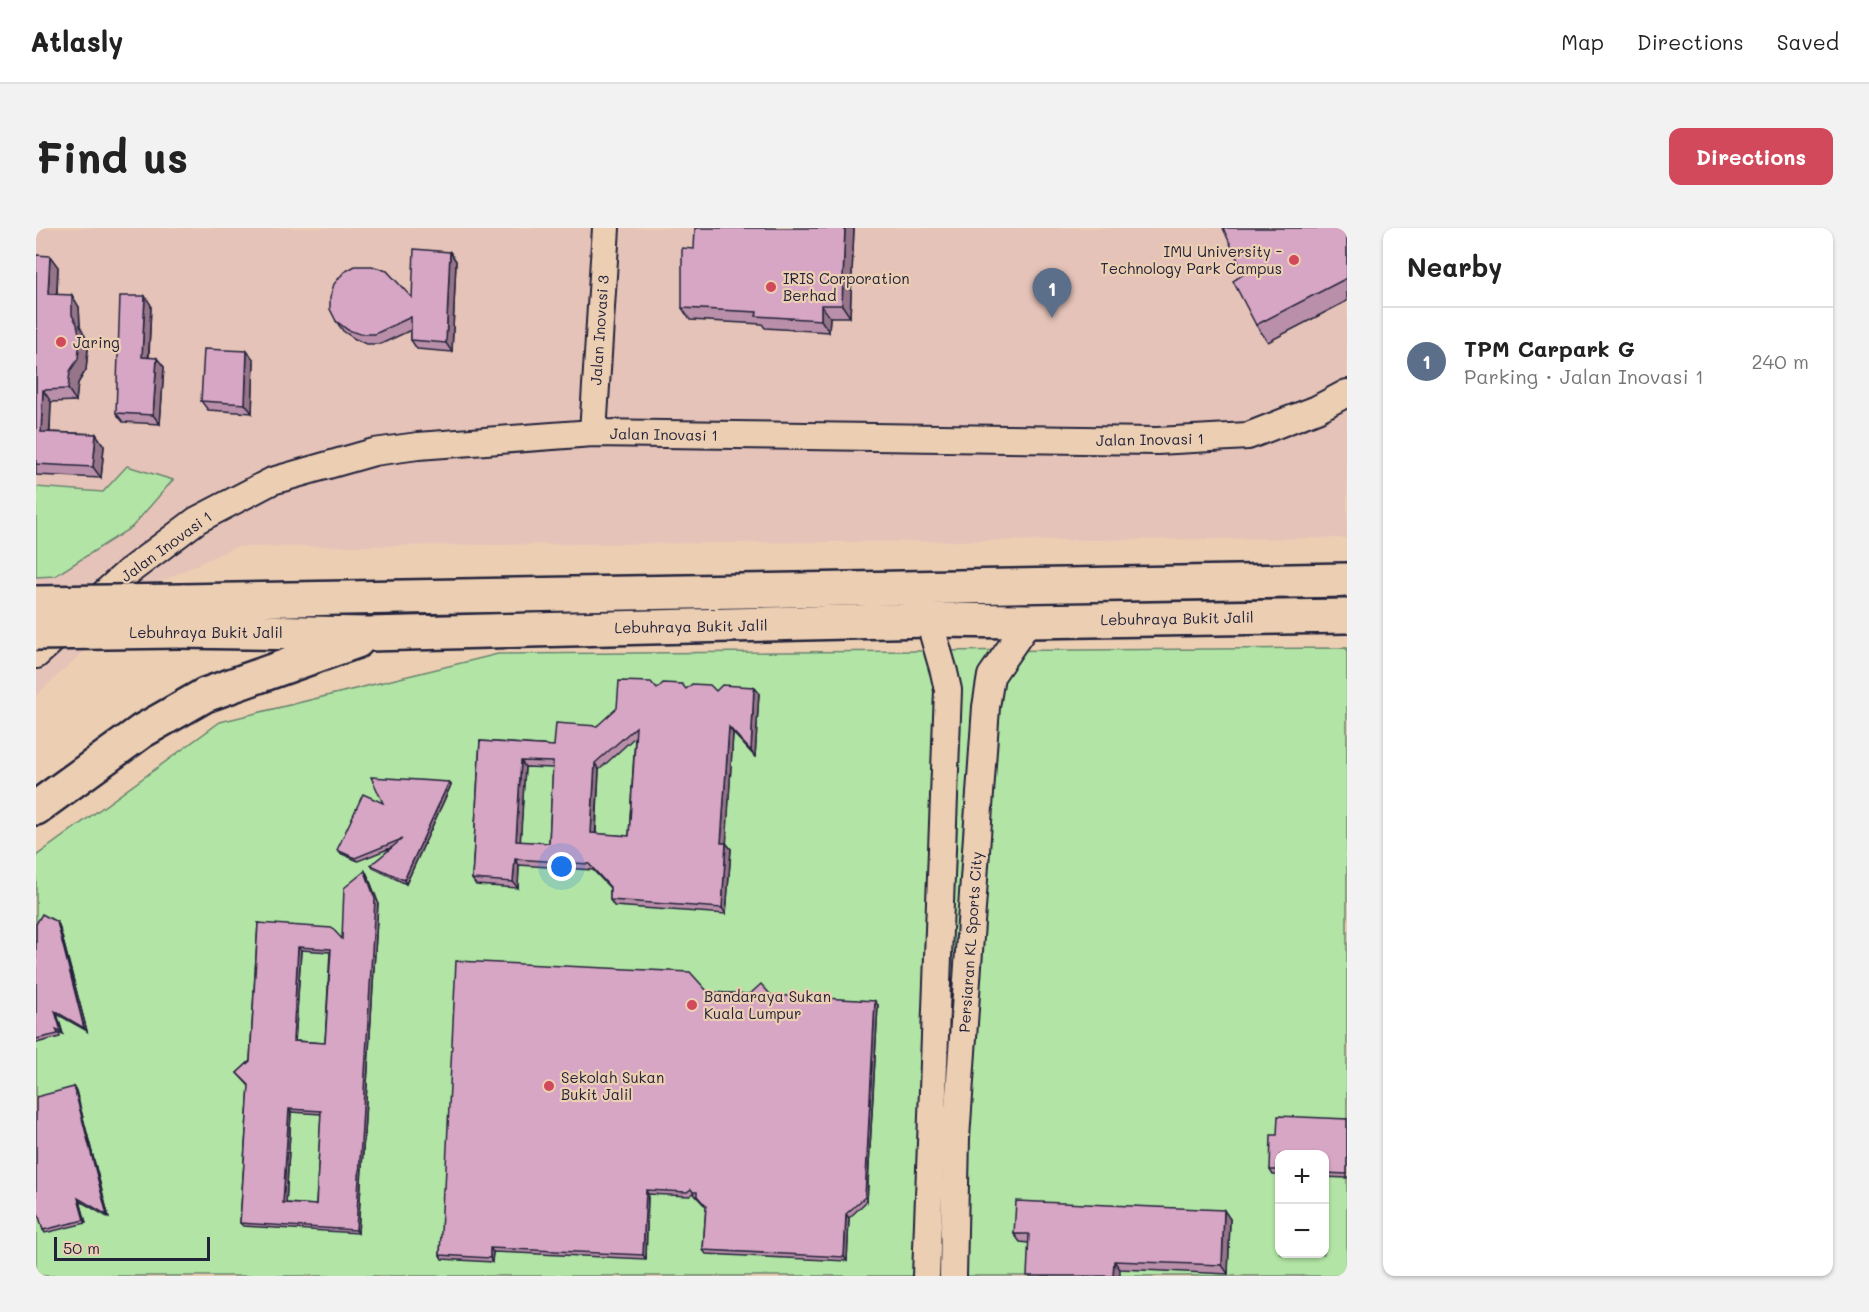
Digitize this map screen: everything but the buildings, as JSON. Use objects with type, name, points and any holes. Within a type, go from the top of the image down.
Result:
[{"type":"highway","name":"Lebuhraya Bukit Jalil","points":[[36,633],[180,616],[1347,580]]},
{"type":"highway","name":"Lebuhraya Bukit Jalil","points":[[36,603],[369,634],[929,620],[1029,621],[1347,616]]},
{"type":"highway","points":[[36,808],[142,731],[205,695],[350,644],[369,634]]},
{"type":"street","name":"Jalan Inovasi 3","points":[[593,433],[606,228]]},
{"type":"street","name":"Jalan Inovasi 1","points":[[36,655],[128,572],[197,520],[272,481],[374,452],[418,446],[593,433],[1168,440],[1248,436],[1317,408],[1347,393]]},
{"type":"street","name":"Persiaran KL Sports City","points":[[926,1276],[948,690],[945,672],[929,620]]},
{"type":"street","name":"Persiaran KL Sports City","points":[[954,1276],[956,1138],[986,707],[991,676],[1029,621]]},
{"type":"shaded area","points":[[36,228],[1347,228],[1347,538],[235,547],[154,585],[36,696]]},
{"type":"green space","points":[[127,466],[173,480],[132,527],[55,576],[36,577],[36,487],[103,492]]},
{"type":"green space","name":"Bandaraya Sukan Kuala Lumpur","points":[[1347,648],[1347,1276],[36,1276],[36,856],[220,722],[498,654]]},
{"type":"place","name":"IMU University - Technology Park Campus","points":[[1294,260]]},
{"type":"place","name":"IRIS Corporation Berhad","points":[[771,287]]},
{"type":"place","name":"TPM Carpark G","points":[[1052,318]]},
{"type":"place","name":"Jaring","points":[[61,342]]},
{"type":"place","name":"Bandaraya Sukan Kuala Lumpur","points":[[692,1005]]},
{"type":"place","name":"Sekolah Sukan Bukit Jalil","points":[[549,1086]]}]
